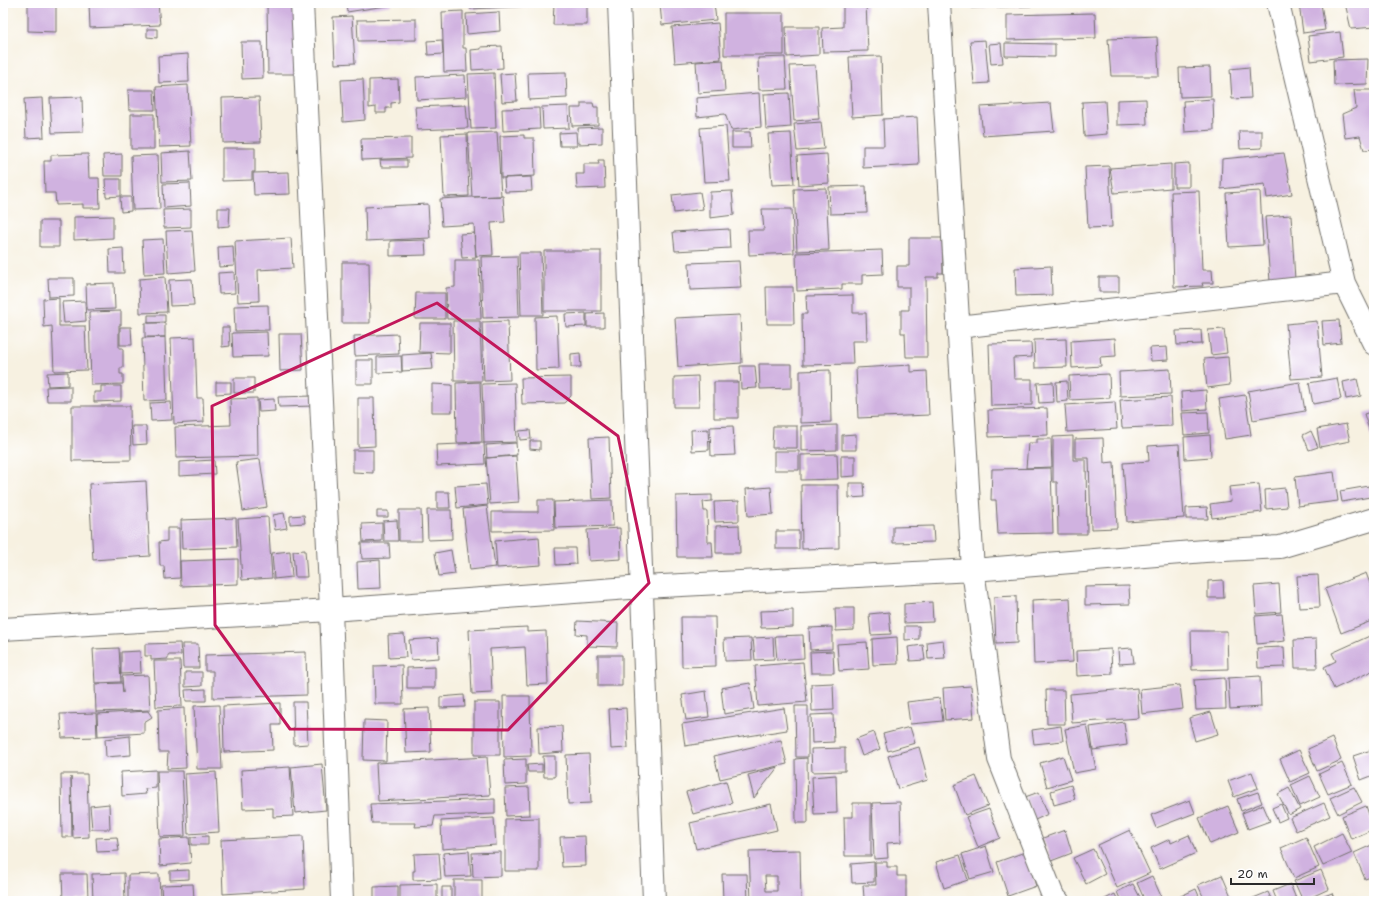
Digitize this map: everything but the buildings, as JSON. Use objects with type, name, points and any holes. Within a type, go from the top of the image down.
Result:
[{"type":"street","points":[[302,3],[332,610],[342,901]]},
{"type":"street","points":[[620,3],[654,901]]},
{"type":"street","points":[[939,3],[973,570],[999,760],[1050,899]]},
{"type":"street","points":[[1278,3],[1344,283],[1374,344]]},
{"type":"street","points":[[958,327],[1344,283]]},
{"type":"street","points":[[3,629],[332,610],[643,586],[973,570],[1205,551],[1280,547],[1374,519]]},
{"type":"highlighted area","points":[[437,303],[618,436],[649,583],[508,730],[290,729],[215,625],[212,406]]}]
